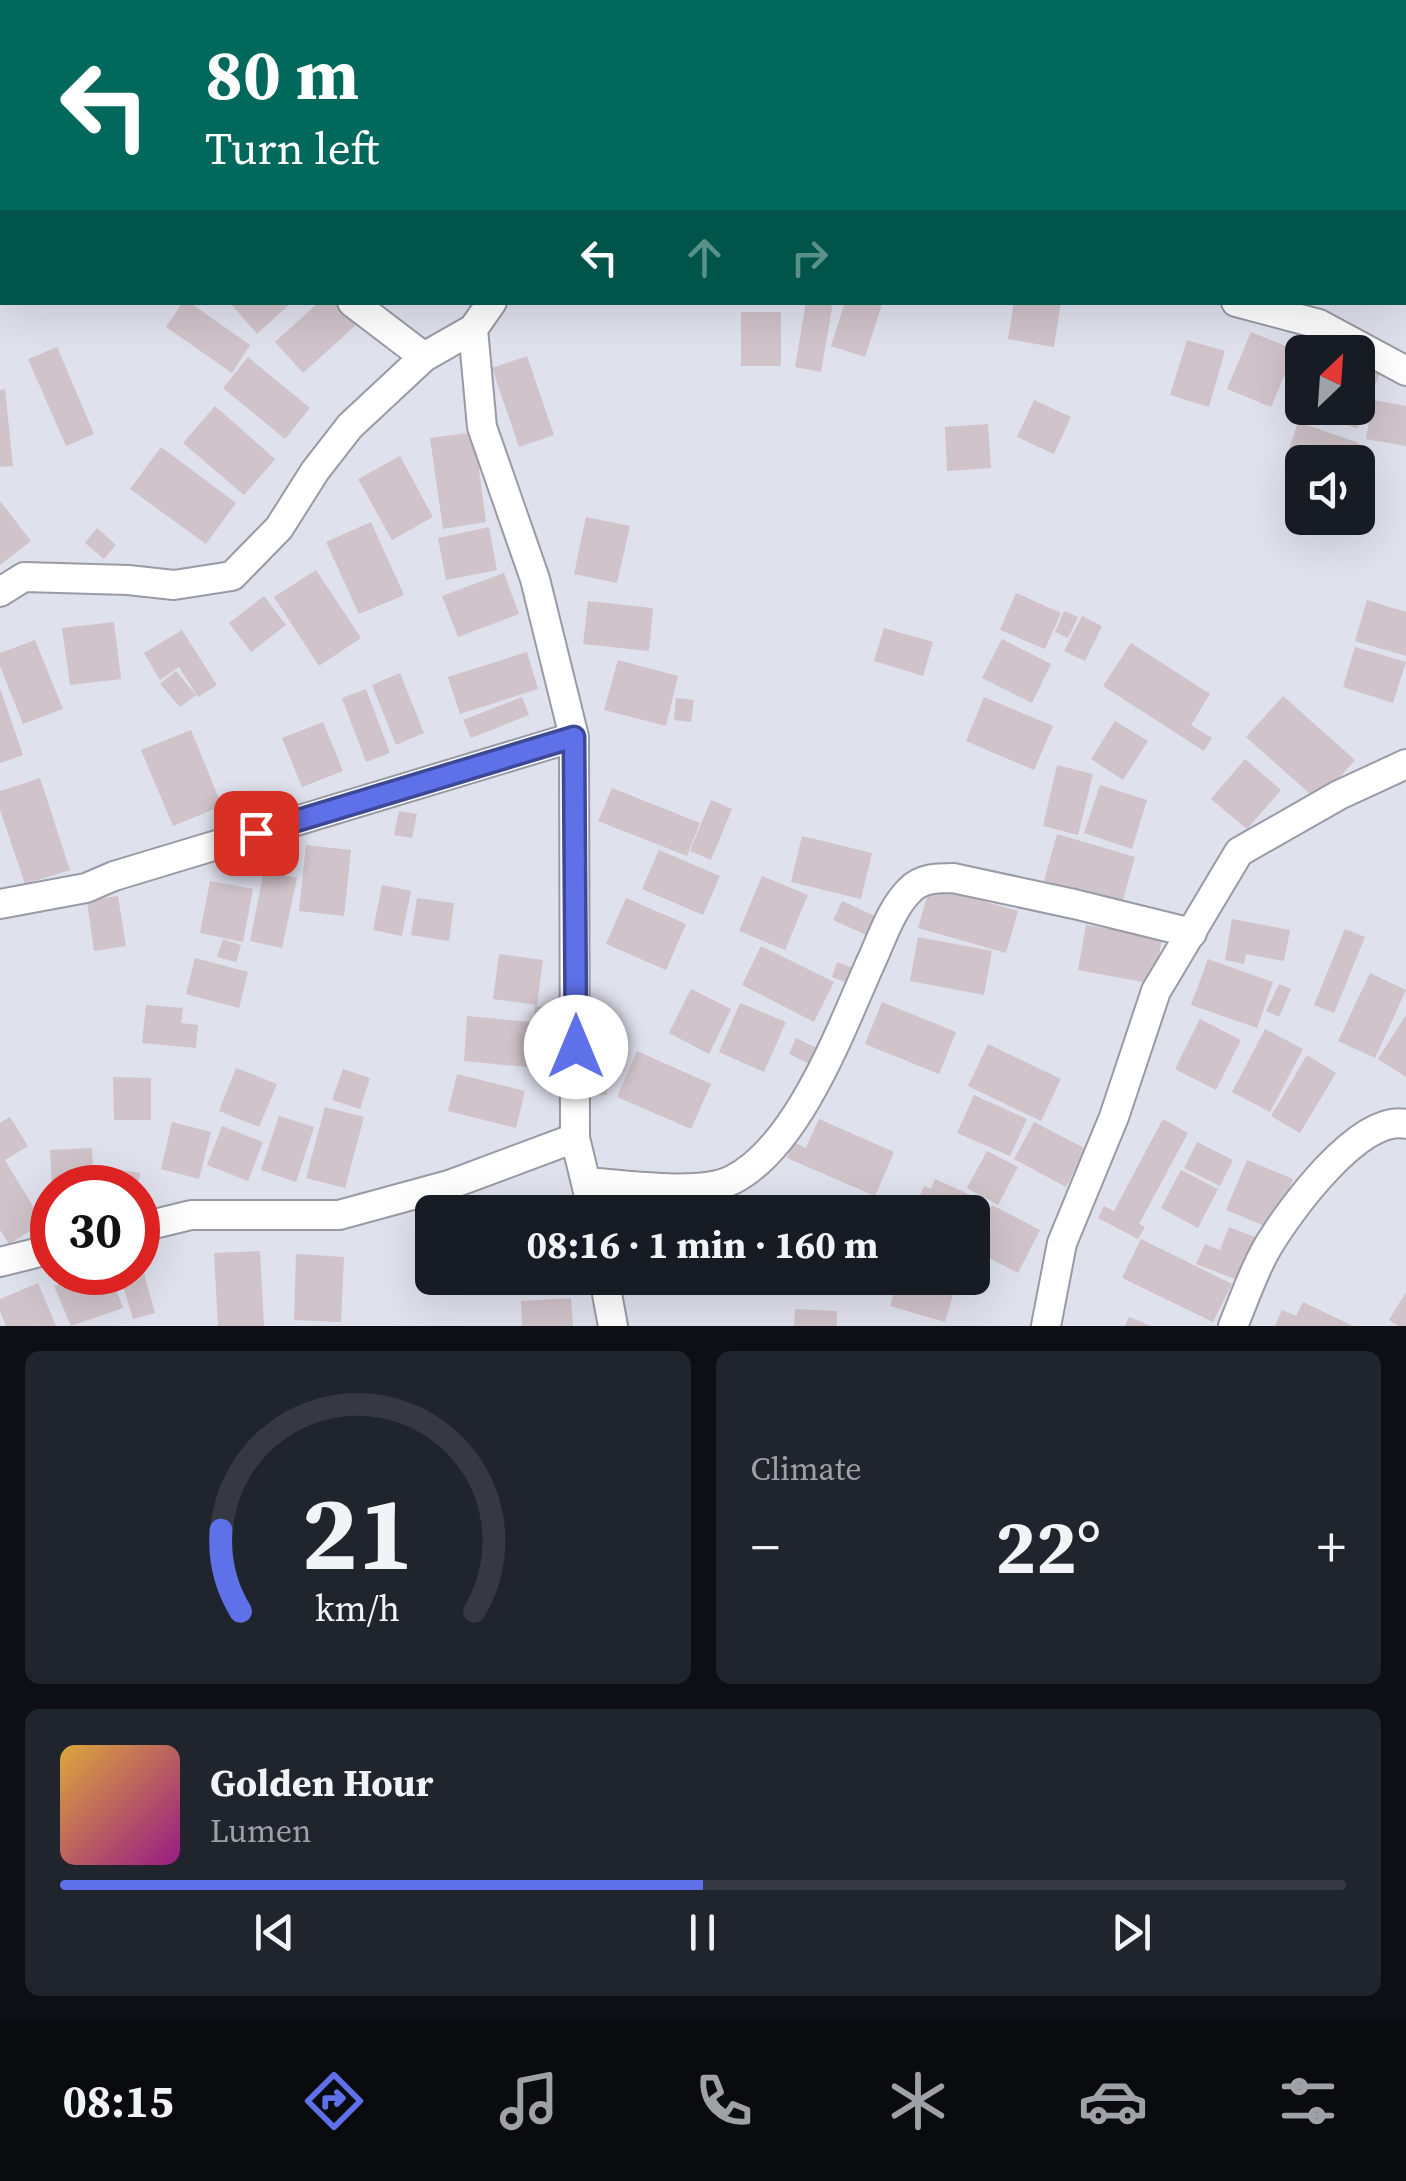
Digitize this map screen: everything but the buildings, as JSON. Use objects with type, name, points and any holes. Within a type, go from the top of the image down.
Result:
[{"type":"street","points":[[356,305],[424,358]]},
{"type":"street","points":[[0,592],[24,577],[174,585],[232,576],[279,528],[315,471],[350,426],[424,358],[472,328],[490,305]]},
{"type":"street","points":[[1247,305],[1319,324],[1406,371]]},
{"type":"street","points":[[472,328],[482,427],[535,580],[574,737],[575,1138],[590,1195]]},
{"type":"street","points":[[0,904],[86,888],[114,876],[574,737]]},
{"type":"street","points":[[1046,1326],[1062,1243],[1114,1117],[1156,991],[1239,852],[1339,795],[1406,764]]},
{"type":"street","points":[[588,1182],[678,1188],[730,1181],[768,1154],[798,1114],[886,928],[910,889],[932,878],[952,878],[1074,904],[1192,934]]},
{"type":"street","points":[[1232,1326],[1267,1248],[1320,1175],[1372,1130],[1400,1122],[1406,1124]]},
{"type":"street","points":[[160,1223],[191,1215],[339,1215],[450,1185],[575,1138]]},
{"type":"street","points":[[0,1262],[30,1254]]},
{"type":"street","points":[[607,1295],[613,1326]]},
{"type":"route","points":[[256,833],[574,737],[576,1047]]}]
